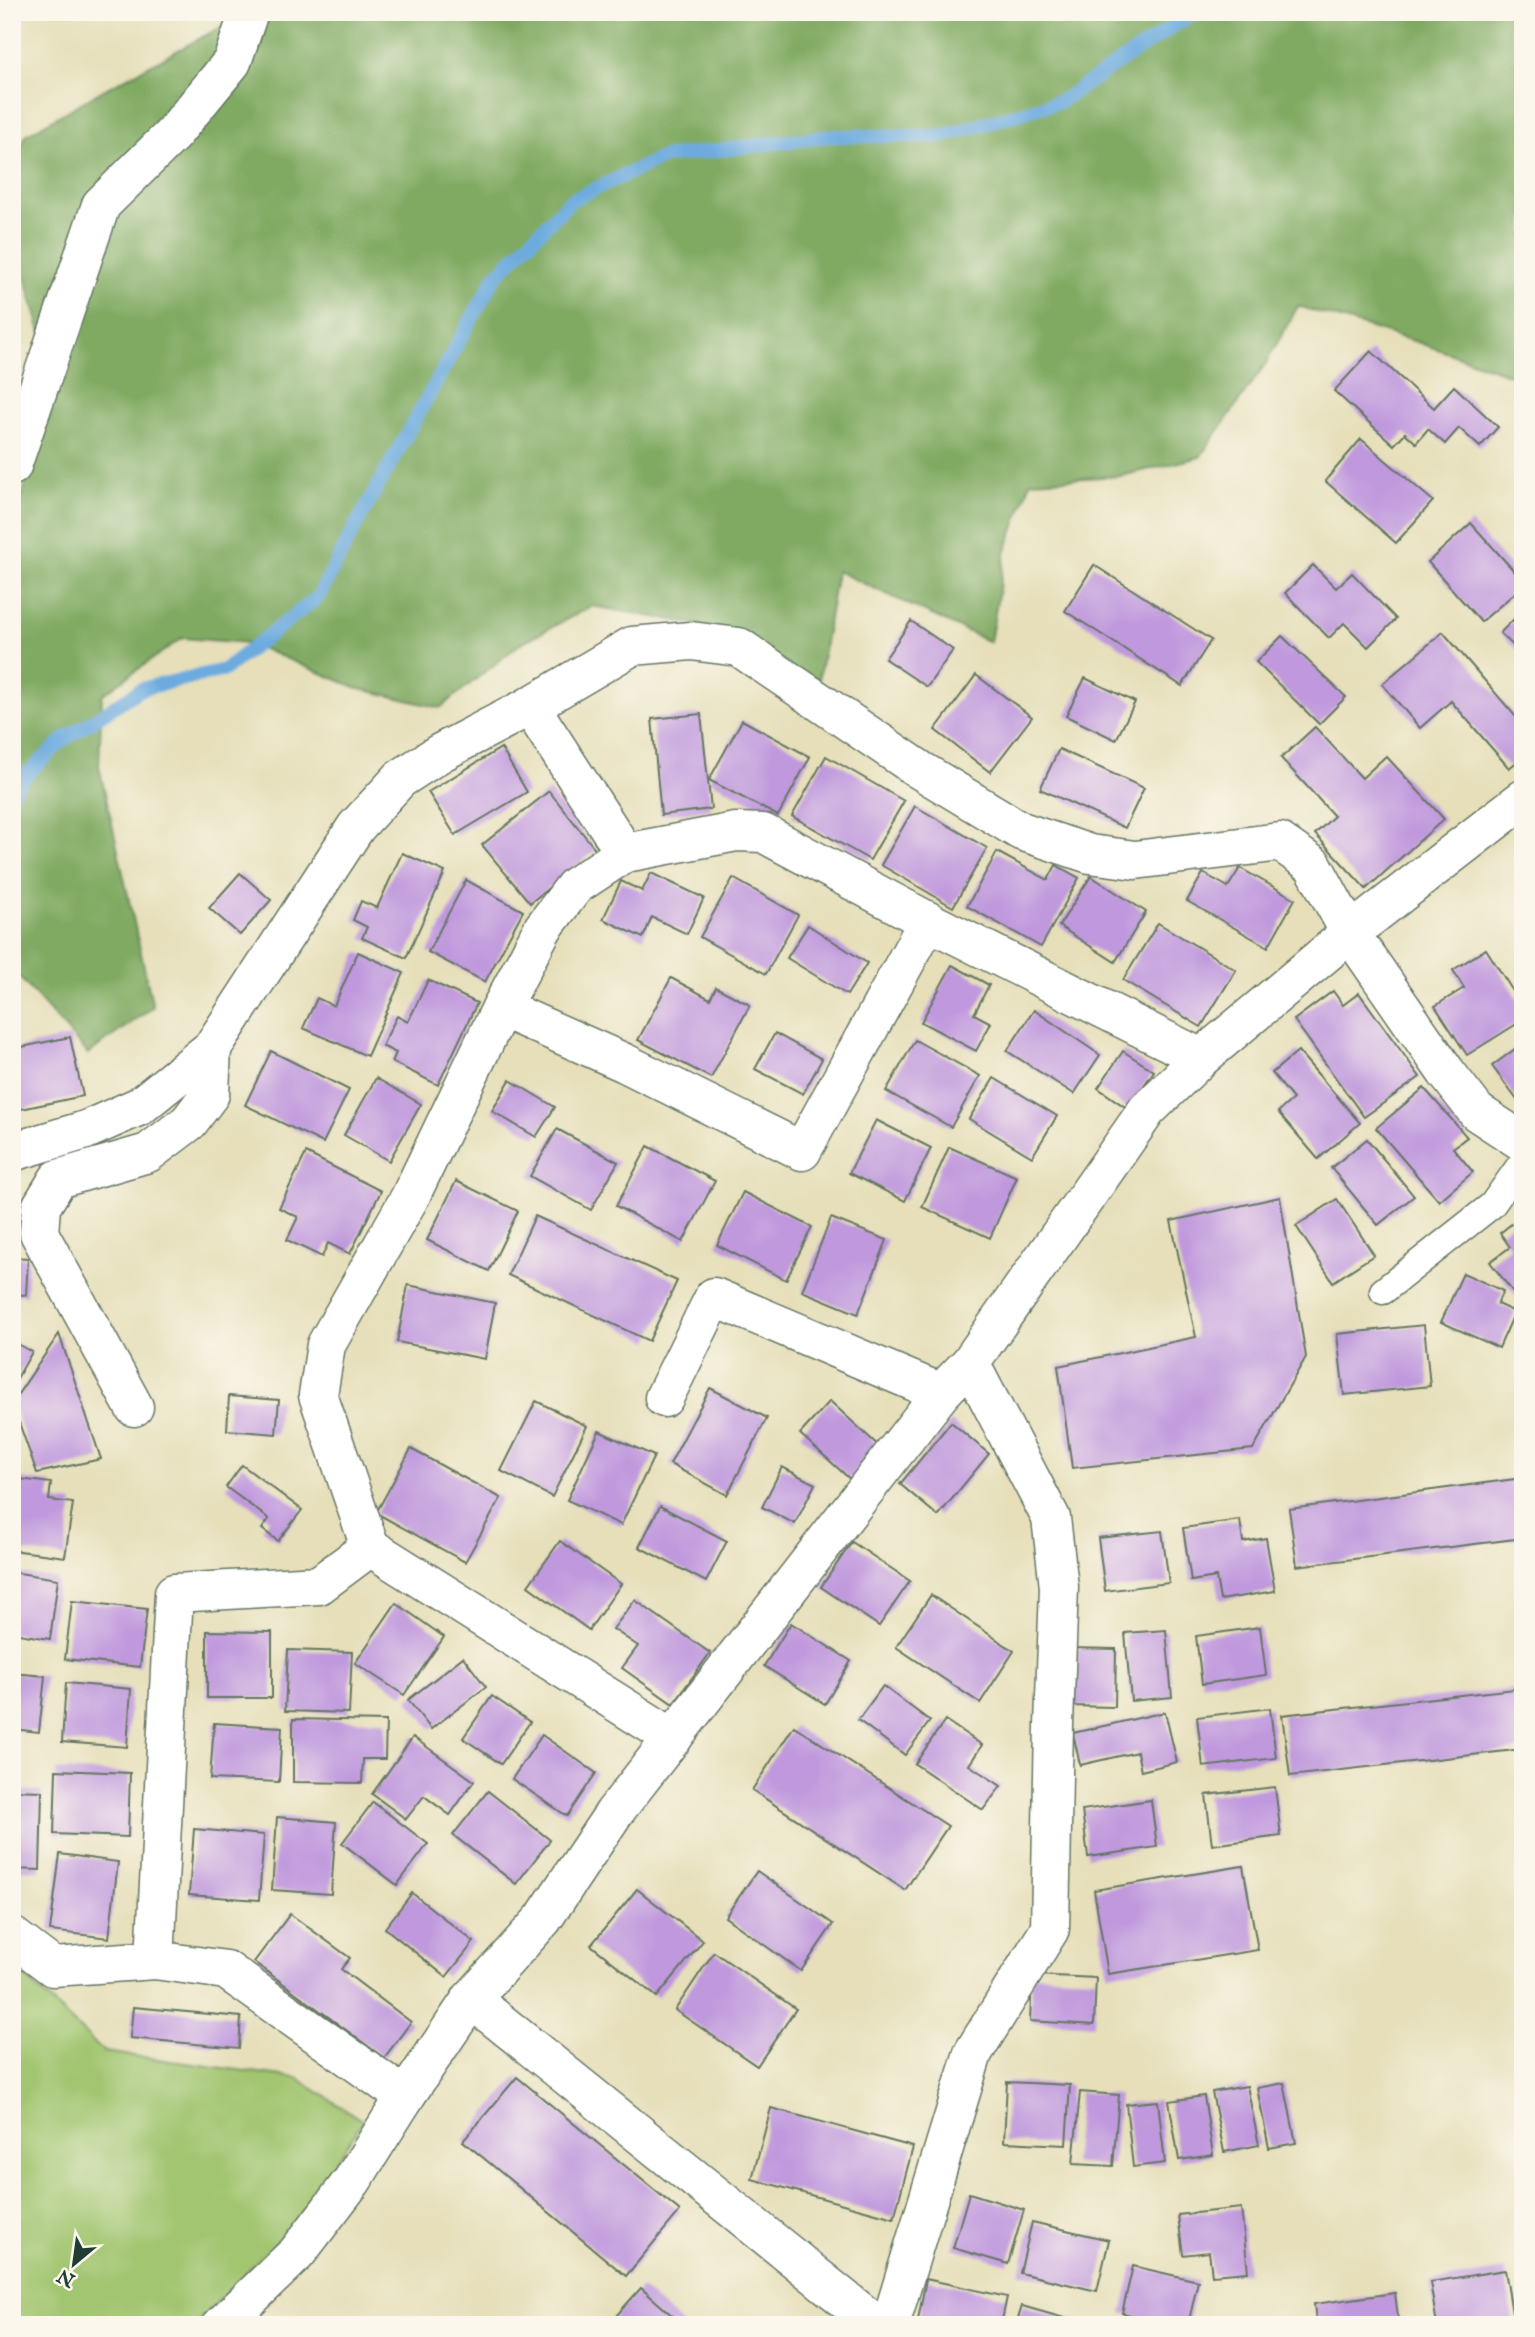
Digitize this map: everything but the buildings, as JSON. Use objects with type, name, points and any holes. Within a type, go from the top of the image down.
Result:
[{"type":"street","points":[[12,466],[19,425],[100,205],[172,135],[232,62],[249,12]]},
{"type":"street","points":[[12,1152],[86,1130],[140,1106],[212,1048],[356,827],[400,779],[440,753],[530,706],[632,646],[691,641],[739,647],[920,770],[1021,831],[1090,853],[1135,860],[1280,842],[1313,865],[1350,933],[1446,1072],[1477,1112],[1523,1142]]},
{"type":"street","points":[[530,706],[625,853]]},
{"type":"street","points":[[222,2325],[297,2253],[352,2181],[471,1999],[543,1919],[614,1813],[941,1393],[970,1363],[1147,1110],[1201,1058],[1350,933],[1523,799]]},
{"type":"street","points":[[673,1738],[370,1547],[318,1395],[326,1345],[410,1197],[501,1008],[543,929],[575,886],[625,853],[736,832],[763,833],[928,921],[1201,1058]]},
{"type":"street","points":[[501,1008],[625,1063],[802,1151],[928,921]]},
{"type":"street","points":[[134,1407],[39,1233],[41,1207],[58,1179],[148,1153],[189,1122],[210,1094],[212,1048]]},
{"type":"street","points":[[664,1398],[714,1297],[941,1393]]},
{"type":"street","points":[[890,2325],[973,2053],[1050,1929],[1059,1587],[1051,1518],[970,1363]]},
{"type":"street","points":[[155,1960],[174,1593],[319,1585],[370,1547]]},
{"type":"street","points":[[12,1937],[53,1967],[155,1960],[226,1970],[405,2097]]},
{"type":"street","points":[[471,1999],[877,2325]]},
{"type":"lane","points":[[1383,1291],[1492,1205],[1523,1161]]},
{"type":"green space","points":[[236,12],[1523,12],[1523,379],[1417,342],[1298,306],[1266,363],[1200,457],[1121,476],[1031,481],[1005,554],[990,642],[837,571],[817,690],[700,625],[592,606],[521,643],[440,708],[357,688],[249,643],[182,638],[102,695],[99,766],[153,1007],[88,1054],[12,969],[12,524],[58,391],[30,294],[12,216],[12,169],[26,135],[105,89],[229,23]]},
{"type":"green space","points":[[23,1975],[104,2052],[297,2078],[363,2121],[293,2225],[194,2325],[12,2325],[12,1986]]},
{"type":"waterway","points":[[12,794],[17,784],[63,740],[141,689],[224,670],[318,597],[495,277],[571,200],[664,157],[831,136],[943,136],[1061,101],[1195,12]]}]
